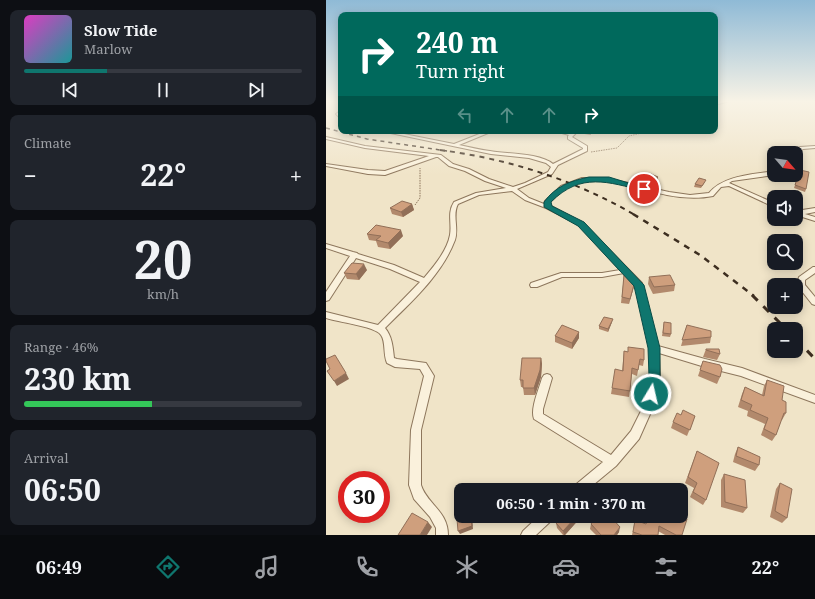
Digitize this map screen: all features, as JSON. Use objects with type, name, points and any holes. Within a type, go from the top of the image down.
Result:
[{"type":"street","points":[[397,134],[493,154],[529,157],[548,162],[554,167]]},
{"type":"street","points":[[455,146],[484,134]]},
{"type":"street","points":[[380,328],[437,266],[453,238],[454,227],[452,215],[456,203],[478,194],[513,189],[550,173],[554,167],[564,160],[581,153],[585,147],[570,138],[572,134]]},
{"type":"street","points":[[326,138],[335,141],[384,149],[437,155],[452,165],[513,189],[527,199],[548,207],[581,224],[639,285],[642,292],[654,348],[654,376],[646,412],[635,435],[612,462],[586,483]]},
{"type":"street","points":[[326,145],[335,141]]},
{"type":"street","points":[[803,148],[815,147]]},
{"type":"street","points":[[326,165],[368,172],[385,173],[437,155]]},
{"type":"street","points":[[548,207],[547,202],[559,190],[572,183],[589,179],[600,178],[620,181],[652,192],[690,197],[711,194],[718,186],[731,180],[767,174]]},
{"type":"street","points":[[724,184],[736,187],[767,202]]},
{"type":"street","points":[[803,212],[815,210]]},
{"type":"street","points":[[803,215],[815,219]]},
{"type":"street","points":[[326,246],[392,267],[424,281]]},
{"type":"street","points":[[326,298],[355,254]]},
{"type":"street","points":[[815,269],[802,280],[801,285],[815,302]]},
{"type":"street","points":[[534,285],[561,275],[602,275],[625,271]]},
{"type":"street","points":[[326,315],[380,328],[385,334],[390,360],[423,366],[429,376],[416,430],[415,485],[418,495],[434,513],[442,527],[442,535]]},
{"type":"street","points":[[654,348],[705,364],[742,372],[815,399]]},
{"type":"street","points":[[547,378],[538,409],[538,416],[612,462]]},
{"type":"street","points":[[527,535],[540,523]]},
{"type":"path","points":[[581,153],[619,147],[625,142],[626,138],[632,134],[645,134]]},
{"type":"path","points":[[415,205],[420,198],[420,162]]},
{"type":"building","points":[[803,171],[809,172],[806,189],[795,185],[796,182],[803,182]]},
{"type":"building","points":[[651,174],[658,177],[653,181],[646,180]]},
{"type":"building","points":[[699,178],[706,180],[702,186],[695,184]]},
{"type":"building","points":[[402,201],[412,204],[401,212],[390,208]]},
{"type":"building","points":[[376,225],[401,230],[388,243],[376,240],[381,236],[367,234]]},
{"type":"building","points":[[352,263],[364,264],[356,274],[344,273]]},
{"type":"building","points":[[624,275],[630,276],[635,281],[630,299],[622,297]]},
{"type":"building","points":[[670,275],[675,285],[654,287],[649,277]]},
{"type":"building","points":[[604,317],[613,319],[608,329],[599,326]]},
{"type":"building","points":[[664,322],[671,323],[671,334],[663,333]]},
{"type":"building","points":[[562,325],[579,332],[572,343],[555,336]]},
{"type":"building","points":[[687,325],[711,331],[711,337],[682,340]]},
{"type":"building","points":[[628,347],[644,349],[644,360],[640,359],[638,370],[632,368],[630,391],[612,388],[615,369],[623,371],[624,351],[628,352]]},
{"type":"building","points":[[719,349],[720,354],[706,350]]},
{"type":"building","points":[[335,355],[346,373],[334,381],[327,371],[330,369],[326,359]]},
{"type":"building","points":[[522,358],[541,358],[540,370],[534,388],[523,388],[523,380],[520,380]]},
{"type":"building","points":[[703,361],[720,365],[722,369],[720,377],[700,370]]},
{"type":"building","points":[[767,380],[784,386],[782,400],[786,402],[786,413],[784,413],[776,435],[764,429],[768,418],[750,410],[752,405],[741,400],[745,387],[764,396]]},
{"type":"building","points":[[683,410],[695,416],[690,430],[673,422],[677,413],[681,415]]},
{"type":"building","points":[[738,447],[760,457],[759,465],[736,456]]},
{"type":"building","points":[[697,451],[719,463],[706,500],[693,492],[697,483],[688,477]]},
{"type":"building","points":[[724,474],[745,480],[747,508],[725,502]]},
{"type":"building","points":[[780,483],[792,489],[787,518],[775,511]]},
{"type":"building","points":[[412,513],[428,522],[420,535],[398,535]]},
{"type":"building","points":[[457,523],[472,523],[472,526],[458,531]]},
{"type":"building","points":[[556,523],[570,523],[563,531]]},
{"type":"building","points":[[616,523],[620,527],[614,535],[601,535],[591,524]]},
{"type":"building","points":[[634,523],[686,523],[682,535],[676,535],[659,526],[658,535],[642,535],[633,532]]},
{"type":"railway","points":[[326,128],[338,131]]},
{"type":"railway","points":[[348,134],[367,139],[447,151]]},
{"type":"railway","points":[[440,150],[491,159],[541,173],[589,191],[635,215]]},
{"type":"railway","points":[[633,214],[700,255],[754,296]]},
{"type":"railway","points":[[752,295],[779,322]]},
{"type":"railway","points":[[803,346],[815,359]]},
{"type":"route","points":[[644,189],[609,179],[589,179],[572,183],[559,190],[547,202],[548,207],[581,224],[590,232],[603,248],[639,285],[642,292],[654,348],[655,362],[651,394]]}]
